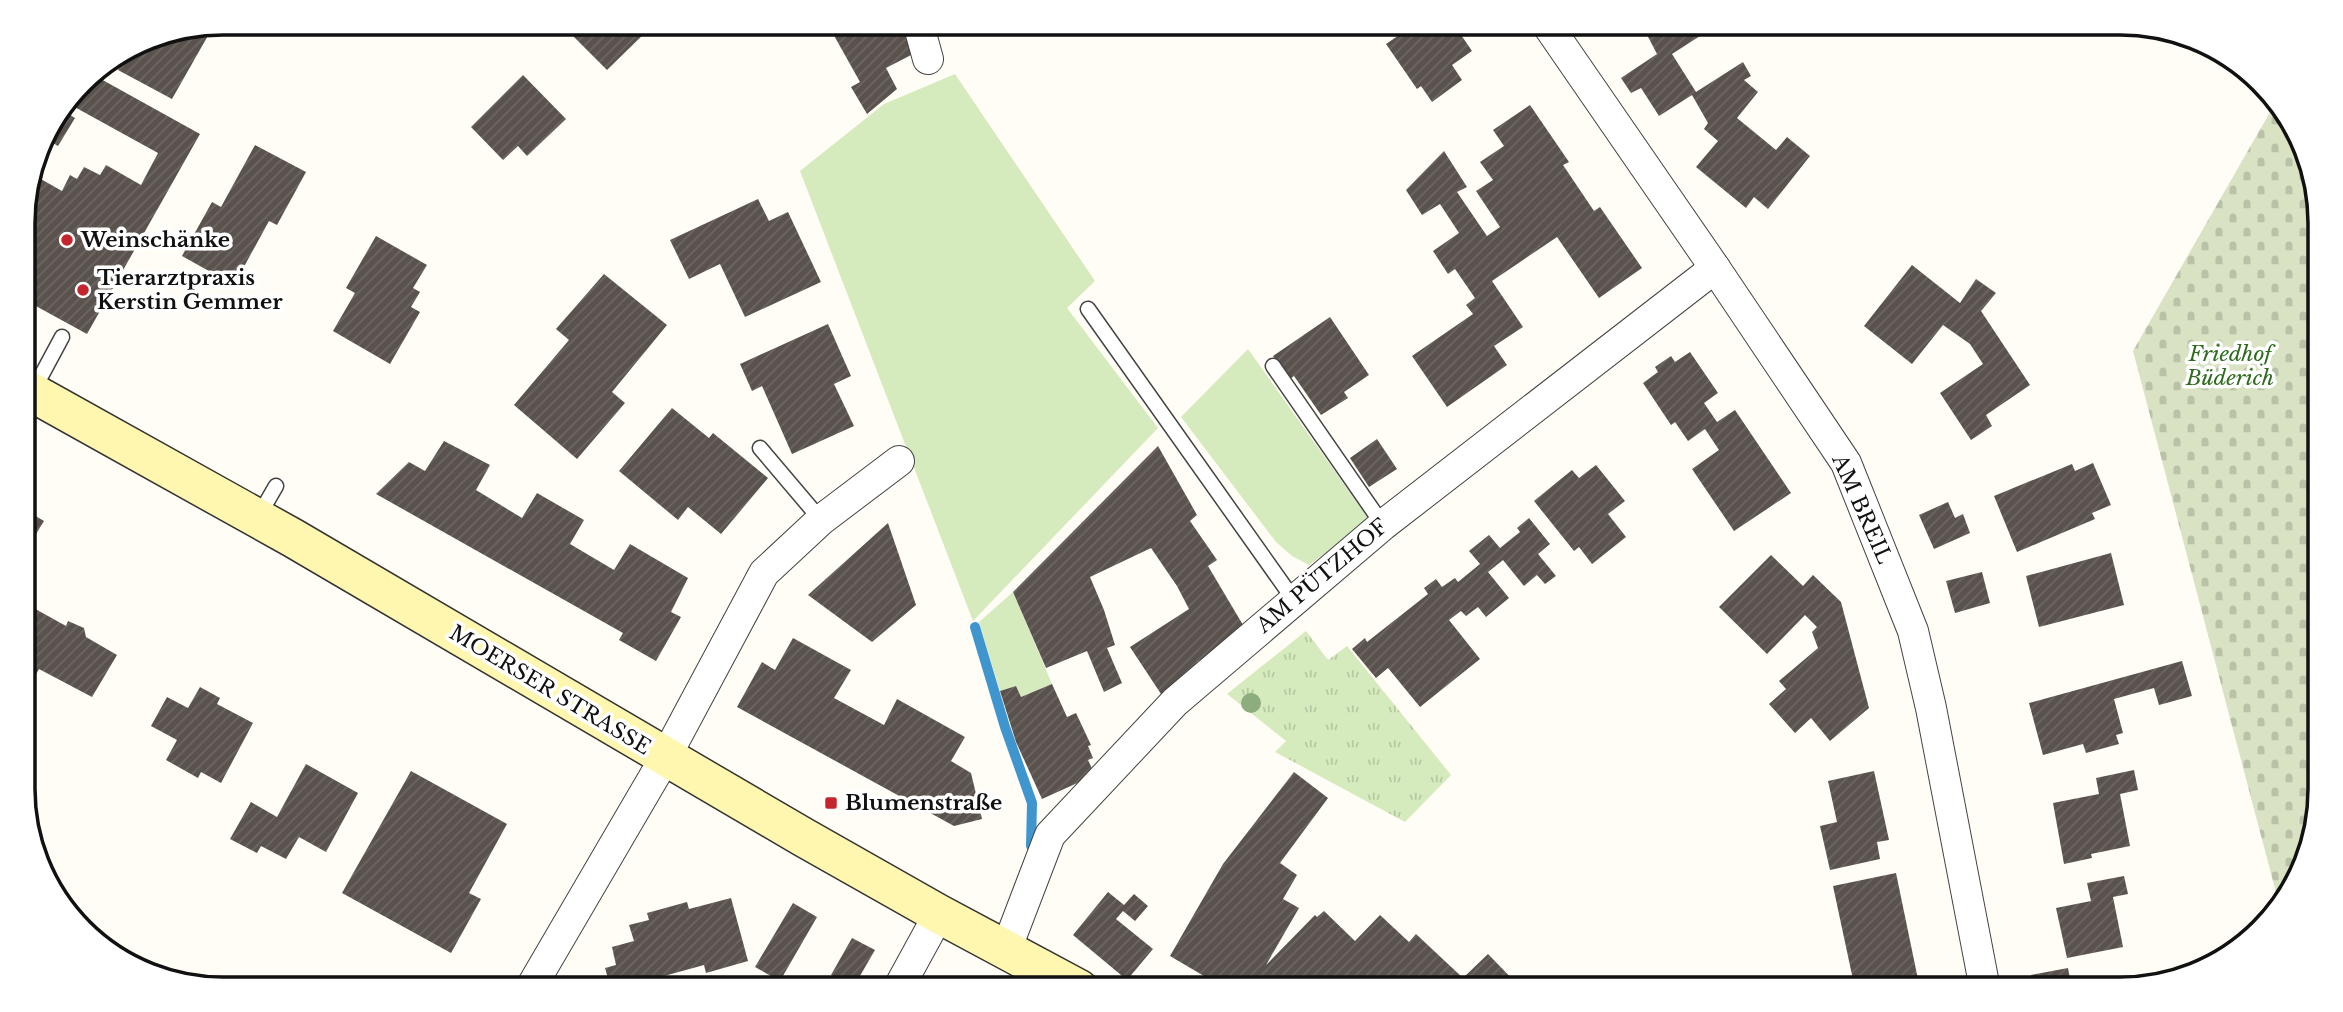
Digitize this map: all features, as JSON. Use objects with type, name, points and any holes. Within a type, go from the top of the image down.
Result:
[{"type":"main road","name":"MOERSER STRASSE","points":[[35,394],[257,519],[665,758],[939,914],[1057,977]]},
{"type":"street","points":[[921,35],[928,59]]},
{"type":"street","name":"AM BREIL","points":[[1554,35],[1846,463],[1913,631],[1931,708],[1983,977]]},
{"type":"street","name":"AM PÜTZHOF","points":[[1006,950],[1050,835],[1134,736],[1383,525],[1715,268]]},
{"type":"street","points":[[537,977],[665,758],[764,573],[821,520],[899,461]]},
{"type":"street","points":[[905,977],[939,914]]},
{"type":"lane","points":[[1088,309],[1294,600]]},
{"type":"lane","points":[[35,379],[62,337]]},
{"type":"lane","points":[[1273,366],[1383,525]]},
{"type":"lane","points":[[760,448],[821,520]]},
{"type":"lane","points":[[257,519],[276,486]]},
{"type":"green space","points":[[955,74],[1095,281],[1067,308],[1158,428],[973,621],[800,171],[884,104]]},
{"type":"green space","name":"Friedhof Büderich","points":[[2271,111],[2294,151],[2302,175],[2308,223],[2308,801],[2302,837],[2294,861],[2276,893],[2133,351]]},
{"type":"green space","points":[[1248,349],[1370,521],[1309,565],[1292,556],[1276,542],[1181,417]]},
{"type":"green space","points":[[1013,592],[1052,684],[1021,697],[1016,686],[1000,691],[979,622]]},
{"type":"green space","points":[[1306,631],[1328,660],[1347,646],[1451,775],[1405,822],[1275,752],[1286,741],[1227,694]]},
{"type":"building","points":[[208,35],[172,99],[118,70],[151,49],[175,41]]},
{"type":"building","points":[[572,35],[643,35],[607,70]]},
{"type":"building","points":[[834,35],[905,35],[915,53],[886,68],[897,89],[867,114],[851,87],[860,82]]},
{"type":"building","points":[[1399,35],[1461,35],[1472,51],[1452,65],[1462,80],[1432,102],[1421,86],[1417,89],[1386,44]]},
{"type":"building","points":[[1647,35],[1702,35],[1672,54],[1696,92],[1743,62],[1751,76],[1744,80],[1758,92],[1737,118],[1776,150],[1787,137],[1810,156],[1768,209],[1754,197],[1746,208],[1696,167],[1718,141],[1704,129],[1708,123],[1692,95],[1659,116],[1641,88],[1631,93],[1621,78],[1657,54]]},
{"type":"building","points":[[523,75],[566,119],[527,156],[518,146],[503,160],[471,127]]},
{"type":"building","points":[[102,80],[200,134],[87,334],[35,306],[35,211],[40,179],[62,191],[70,175],[77,179],[84,167],[100,175],[106,165],[141,185],[158,153],[75,107]]},
{"type":"building","points":[[1530,105],[1569,162],[1563,165],[1594,211],[1600,207],[1642,268],[1599,298],[1557,237],[1492,281],[1523,327],[1494,346],[1507,365],[1447,407],[1412,356],[1473,314],[1466,305],[1475,298],[1455,269],[1448,274],[1433,251],[1459,233],[1440,204],[1422,215],[1406,190],[1444,151],[1467,187],[1457,192],[1487,236],[1500,227],[1476,191],[1493,180],[1480,162],[1504,146],[1493,130]]},
{"type":"building","points":[[70,115],[75,118],[58,146],[53,143]]},
{"type":"building","points":[[255,145],[306,172],[277,225],[269,221],[234,285],[182,256],[212,202],[221,207]]},
{"type":"building","points":[[758,199],[769,221],[788,212],[821,282],[745,317],[720,264],[689,279],[670,240]]},
{"type":"building","points":[[376,236],[427,265],[413,288],[420,292],[411,307],[420,312],[390,364],[333,331],[355,293],[346,288]]},
{"type":"building","points":[[1912,265],[1960,303],[1976,279],[1996,293],[1981,311],[2030,385],[1986,415],[1992,426],[1971,440],[1940,393],[1983,364],[1970,344],[1943,325],[1912,364],[1864,326]]},
{"type":"building","points":[[604,274],[667,325],[612,392],[625,403],[577,459],[514,405],[569,340],[556,329]]},
{"type":"building","points":[[1330,317],[1369,375],[1344,392],[1348,398],[1321,415],[1294,376],[1289,380],[1273,356]]},
{"type":"building","points":[[828,324],[851,376],[834,384],[854,426],[792,454],[762,386],[752,391],[740,364]]},
{"type":"building","points":[[1690,352],[1718,393],[1704,403],[1717,422],[1735,410],[1791,493],[1734,531],[1692,469],[1719,450],[1705,429],[1688,441],[1675,422],[1671,425],[1643,383],[1658,372],[1655,367],[1671,356],[1675,362]]},
{"type":"building","points":[[672,408],[709,438],[713,433],[768,478],[721,534],[688,507],[678,520],[619,471]]},
{"type":"building","points":[[1377,439],[1397,469],[1369,487],[1350,458]]},
{"type":"building","points":[[444,441],[490,465],[476,490],[522,518],[537,493],[584,520],[570,544],[614,570],[630,544],[688,578],[671,612],[681,617],[656,661],[619,640],[623,633],[376,494],[409,462],[425,471]]},
{"type":"building","points":[[1158,446],[1197,515],[1190,521],[1217,560],[1208,566],[1246,630],[1197,662],[1199,666],[1163,697],[1130,647],[1189,609],[1151,548],[1090,577],[1115,645],[1107,648],[1122,683],[1104,692],[1087,651],[1046,668],[1013,592]]},
{"type":"building","points":[[2093,463],[2111,505],[2092,513],[2095,519],[2017,552],[1994,496],[2072,464],[2075,471]]},
{"type":"building","points":[[1596,465],[1625,501],[1608,514],[1626,537],[1592,564],[1579,547],[1574,551],[1534,501],[1572,470],[1579,478]]},
{"type":"building","points":[[1948,502],[1955,518],[1963,514],[1970,533],[1934,549],[1919,515]]},
{"type":"building","points":[[35,516],[44,521],[35,536]]},
{"type":"building","points":[[1529,518],[1550,544],[1538,554],[1556,576],[1545,584],[1537,575],[1524,586],[1503,560],[1488,572],[1509,598],[1486,617],[1478,607],[1466,616],[1461,611],[1449,620],[1480,659],[1420,707],[1388,668],[1376,678],[1352,649],[1365,638],[1367,642],[1428,594],[1424,588],[1436,579],[1442,587],[1455,578],[1458,582],[1480,564],[1469,551],[1489,535],[1500,548],[1520,532],[1517,528]]},
{"type":"building","points":[[888,523],[916,605],[872,642],[808,595]]},
{"type":"building","points":[[2111,553],[2124,605],[2039,627],[2026,576]]},
{"type":"building","points":[[1771,555],[1803,586],[1813,575],[1841,602],[1869,708],[1830,741],[1811,718],[1795,733],[1769,704],[1786,689],[1779,681],[1818,648],[1812,632],[1817,627],[1805,615],[1767,654],[1719,607]]},
{"type":"building","points":[[1982,572],[1990,603],[1955,613],[1946,581]]},
{"type":"building","points":[[35,609],[66,626],[68,621],[84,628],[86,637],[117,655],[92,697],[39,669],[35,676]]},
{"type":"building","points":[[793,638],[851,670],[834,698],[884,725],[897,699],[965,737],[951,761],[971,773],[982,819],[954,826],[737,707],[762,662],[775,670]]},
{"type":"building","points":[[2182,661],[2192,696],[2159,705],[2154,688],[2114,699],[2123,733],[2116,735],[2119,744],[2086,753],[2083,744],[2043,755],[2029,703]]},
{"type":"building","points":[[1052,684],[1067,717],[1076,713],[1091,745],[1088,746],[1093,758],[1088,760],[1095,775],[1042,799],[1016,742],[1000,691],[1016,686],[1021,697]]},
{"type":"building","points":[[200,687],[220,698],[217,704],[253,723],[221,783],[201,772],[198,778],[166,760],[177,740],[151,726],[167,697],[188,708]]},
{"type":"building","points":[[306,764],[358,793],[326,852],[299,837],[286,859],[261,846],[257,853],[230,839],[251,802],[277,817]]},
{"type":"building","points":[[2134,770],[2138,790],[2120,794],[2130,846],[2091,854],[2092,858],[2064,864],[2053,803],[2099,794],[2096,778]]},
{"type":"building","points":[[411,771],[507,824],[469,893],[481,899],[451,953],[342,893]]},
{"type":"building","points":[[1874,771],[1889,840],[1877,842],[1880,859],[1830,870],[1820,826],[1837,822],[1828,781]]},
{"type":"building","points":[[1294,772],[1328,798],[1280,863],[1297,875],[1283,899],[1299,908],[1266,965],[1315,915],[1317,917],[1324,911],[1355,941],[1380,915],[1409,942],[1416,934],[1462,977],[1206,977],[1170,956],[1223,864]]},
{"type":"building","points":[[1896,873],[1918,977],[1852,977],[1833,886]]},
{"type":"building","points":[[2124,876],[2128,894],[2113,897],[2123,947],[2067,958],[2056,908],[2091,901],[2087,883]]},
{"type":"building","points":[[1108,892],[1124,905],[1134,894],[1148,906],[1135,921],[1123,911],[1116,919],[1153,949],[1130,977],[1123,977],[1073,935]]},
{"type":"building","points":[[731,898],[748,961],[706,973],[704,965],[664,977],[608,977],[605,968],[616,965],[612,947],[634,941],[629,925],[649,920],[647,913],[687,902],[689,909]]},
{"type":"building","points":[[793,903],[817,917],[782,977],[773,977],[755,967]]},
{"type":"building","points":[[852,938],[875,950],[859,977],[831,975]]},
{"type":"building","points":[[1488,954],[1510,977],[1464,977]]},
{"type":"building","points":[[2068,968],[2070,977],[2031,977]]},
{"type":"waterway","points":[[975,627],[1005,727],[1032,803],[1031,846]]},
{"type":"place","name":"Weinschänke","points":[[67,240]]},
{"type":"place","name":"Tierarztpraxis Kerstin Gemmer","points":[[83,290]]},
{"type":"place","name":"Blumenstraße","points":[[831,803]]}]
